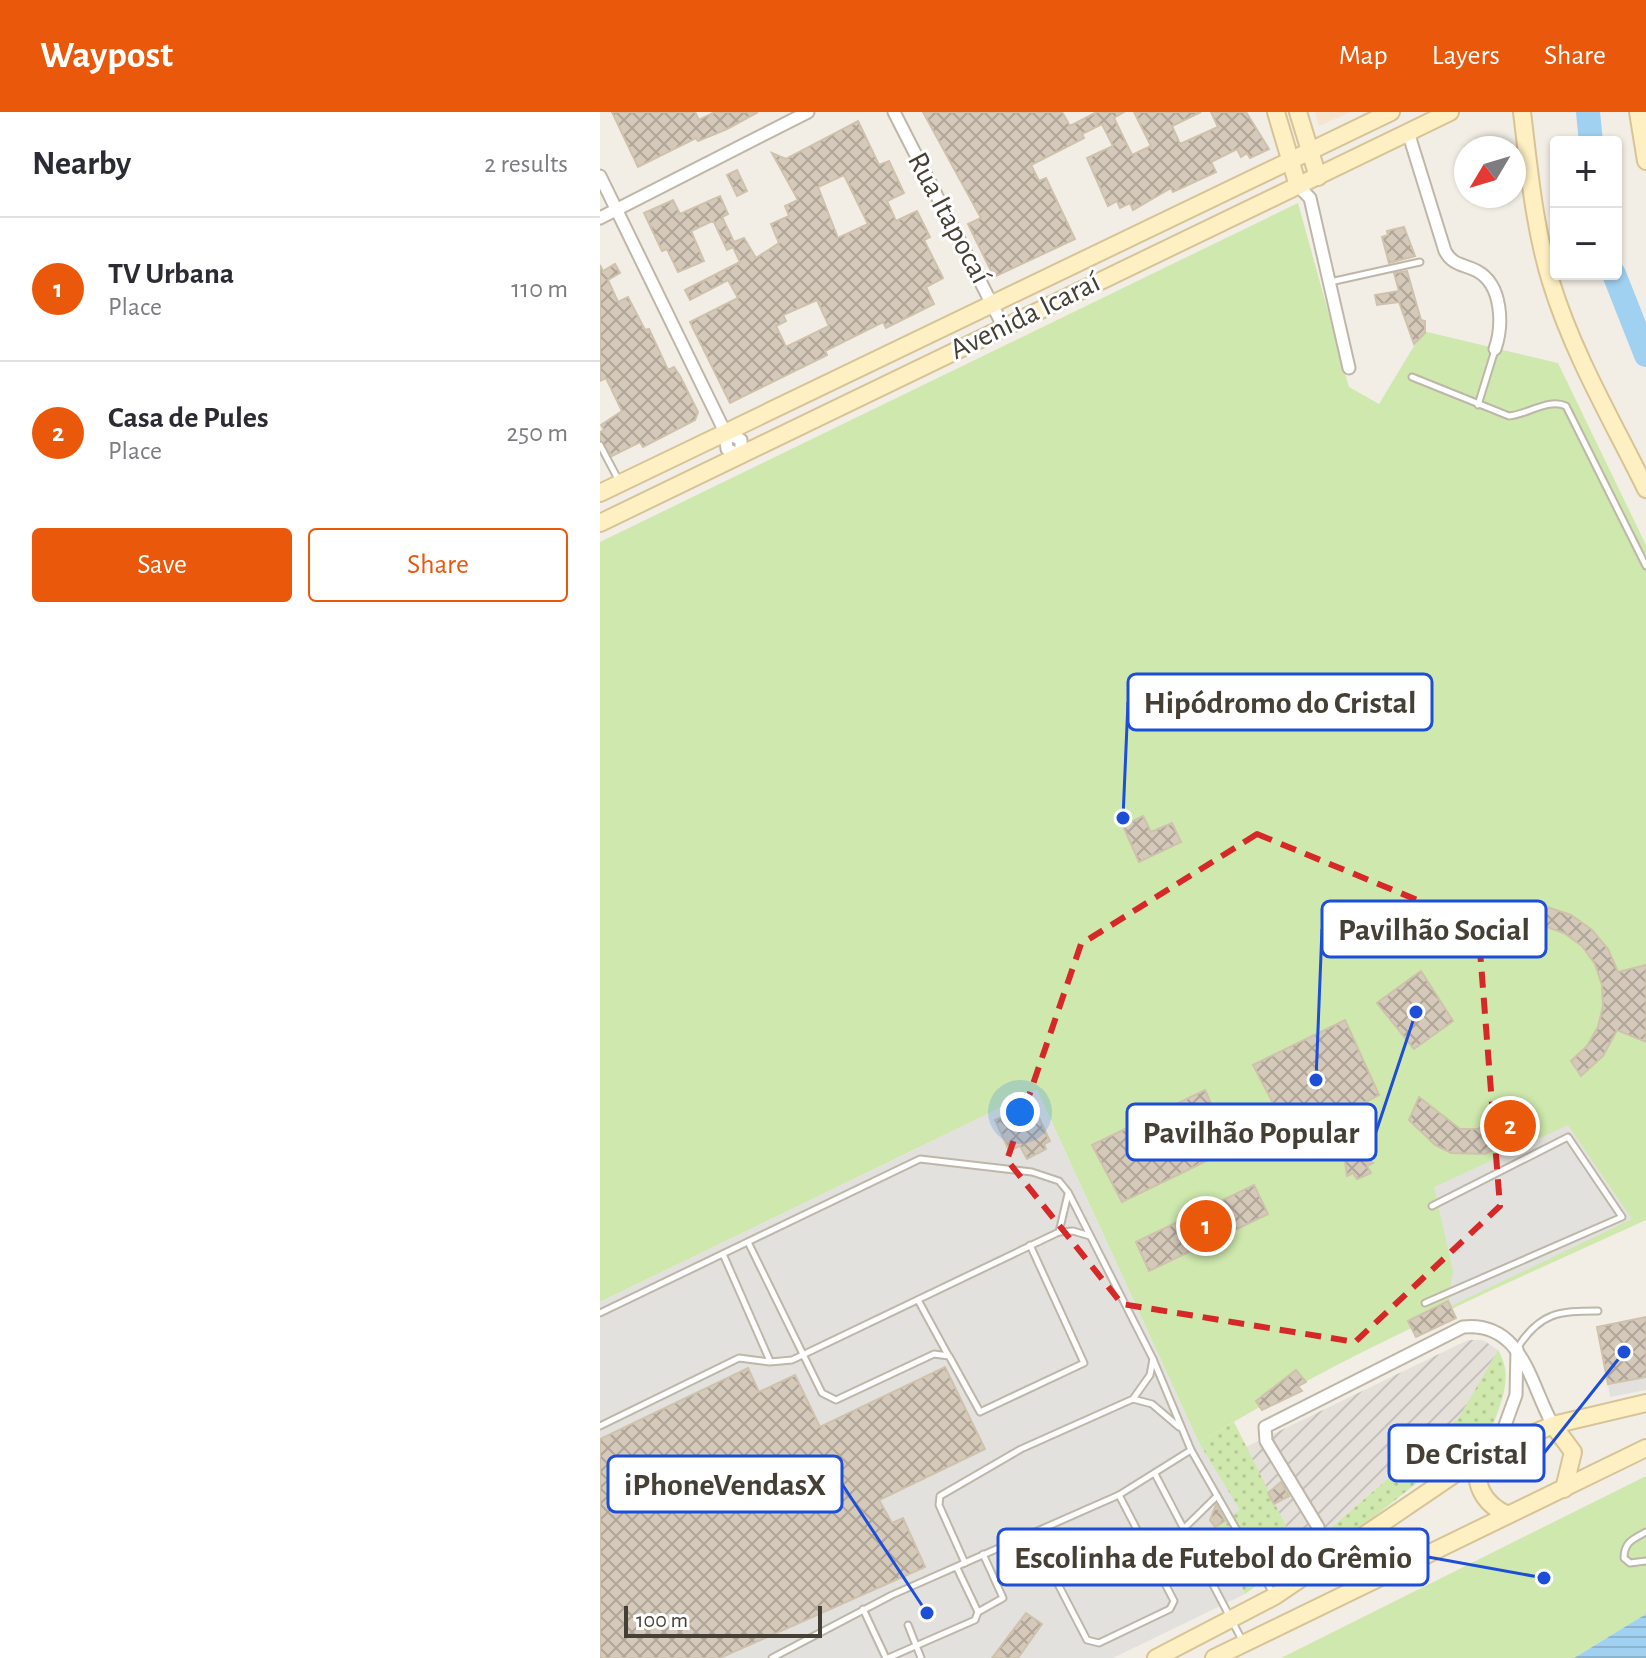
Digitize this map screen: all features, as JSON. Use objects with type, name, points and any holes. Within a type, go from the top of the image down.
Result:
[{"type":"main road","points":[[1276,112],[1304,192]]},
{"type":"main road","points":[[1298,112],[1318,177]]},
{"type":"main road","name":"Avenida Icaraí","points":[[600,493],[1391,112]]},
{"type":"main road","name":"Avenida Icaraí","points":[[600,523],[1003,326],[1304,192],[1318,177],[1450,112]]},
{"type":"main road","points":[[1522,112],[1535,218],[1551,284],[1584,365],[1646,489]]},
{"type":"main road","points":[[1638,112],[1646,161]]},
{"type":"main road","points":[[1156,1658],[1275,1596],[1481,1456],[1553,1425],[1646,1403]]},
{"type":"main road","points":[[1553,1425],[1573,1452],[1564,1489]]},
{"type":"main road","points":[[1214,1658],[1646,1448]]},
{"type":"main road","points":[[1481,1456],[1475,1471],[1480,1490],[1491,1505],[1508,1515]]},
{"type":"street","points":[[600,218],[808,112]]},
{"type":"street","name":"Rua Itapocaí","points":[[894,112],[1003,326]]},
{"type":"street","points":[[1408,132],[1449,258],[1477,271],[1490,284],[1501,315],[1501,332],[1495,349]]},
{"type":"street","points":[[600,176],[725,432],[727,449],[741,456]]},
{"type":"street","points":[[1304,192],[1349,368]]},
{"type":"street","points":[[1318,1527],[1266,1441],[1265,1427],[1463,1327],[1489,1329],[1517,1348],[1553,1425]]},
{"type":"street","points":[[1481,1456],[1504,1428],[1516,1395],[1517,1348]]},
{"type":"lane","points":[[1329,282],[1420,262]]},
{"type":"lane","points":[[1478,405],[1495,349]]},
{"type":"lane","points":[[1412,377],[1509,416],[1523,415],[1548,404],[1566,406],[1646,566]]},
{"type":"lane","points":[[600,445],[620,483]]},
{"type":"lane","points":[[1425,1303],[1622,1217],[1568,1137],[1432,1206]]},
{"type":"lane","points":[[600,1313],[920,1159],[1032,1172],[1059,1181],[1068,1192],[1153,1359],[1191,1450],[1275,1596]]},
{"type":"lane","points":[[1059,1232],[1068,1192]]},
{"type":"lane","points":[[600,1426],[739,1358],[770,1362],[803,1355],[1059,1232],[1073,1231],[1091,1236]]},
{"type":"lane","points":[[748,1242],[822,1393],[836,1400],[925,1356],[949,1356]]},
{"type":"lane","points":[[918,1300],[980,1412],[1084,1363],[1030,1245]]},
{"type":"lane","points":[[723,1254],[770,1362]]},
{"type":"lane","points":[[1517,1348],[1531,1327],[1546,1318],[1572,1311],[1598,1311]]},
{"type":"lane","points":[[965,1563],[939,1505],[940,1496],[1012,1454],[1078,1421],[1133,1399],[1150,1375],[1153,1359]]},
{"type":"lane","points":[[1133,1399],[1152,1404],[1183,1430]]},
{"type":"lane","points":[[772,1658],[863,1609],[1119,1495],[1191,1450]]},
{"type":"lane","points":[[1155,1474],[1244,1643]]},
{"type":"lane","points":[[1032,1534],[1091,1644],[1173,1606],[1174,1601],[1119,1495]]},
{"type":"lane","points":[[1151,1556],[1161,1551],[1183,1525],[1206,1510],[1217,1496]]},
{"type":"lane","points":[[1646,1532],[1628,1542],[1624,1558],[1637,1565],[1646,1561]]},
{"type":"lane","points":[[863,1609],[887,1658],[975,1620],[978,1612],[1003,1598],[986,1552]]},
{"type":"lane","points":[[957,1568],[978,1612]]},
{"type":"lane","points":[[908,1625],[921,1658]]},
{"type":"highlighted area","points":[[1257,834],[1478,925],[1500,1206],[1355,1342],[1122,1304],[1007,1160],[1081,944]]},
{"type":"shaded area","points":[[1315,112],[1351,112],[1319,126]]},
{"type":"shaded area","points":[[1037,1090],[1199,1443],[1240,1510],[1212,1528],[1245,1594],[1113,1658],[720,1658],[925,1567],[903,1518],[892,1523],[879,1500],[985,1449],[944,1367],[820,1427],[759,1392],[747,1369],[600,1439],[600,1302]]},
{"type":"shaded area","points":[[1568,1125],[1632,1219],[1447,1308],[1453,1271],[1434,1187]]},
{"type":"shaded area","points":[[1468,1340],[1483,1340],[1498,1350],[1459,1419],[1299,1554],[1246,1447]]},
{"type":"shaded area","points":[[1646,1377],[1646,1390],[1610,1397],[1608,1384]]},
{"type":"green space","points":[[1298,203],[1349,387],[1379,404],[1423,331],[1558,363],[1646,545],[1646,1220],[1363,1352],[1199,1443],[1037,1090],[600,1302],[600,542]]},
{"type":"green space","points":[[1498,1350],[1506,1377],[1494,1422],[1313,1565],[1299,1554],[1245,1594],[1212,1528],[1239,1510],[1199,1443],[1234,1422],[1300,1554],[1458,1419]]},
{"type":"green space","points":[[1646,1476],[1646,1614],[1574,1658],[1281,1658]]},
{"type":"water","points":[[1646,1614],[1646,1658],[1574,1658]]},
{"type":"building","points":[[612,112],[695,112],[699,120],[715,112],[758,112],[727,129],[698,141],[696,138],[638,167]]},
{"type":"building","points":[[923,112],[1062,112],[1070,126],[1097,112],[1124,112],[1114,118],[1132,155],[1151,146],[1134,112],[1201,112],[1172,126],[1180,144],[1218,127],[1211,112],[1246,112],[1269,149],[1250,158],[1247,153],[1241,157],[1237,149],[1211,162],[1216,172],[1173,192],[1171,188],[1133,210],[1130,203],[1120,208],[1117,201],[1108,206],[1087,158],[1113,146],[1102,124],[1082,134],[1084,138],[1031,165],[1039,181],[1046,178],[1075,239],[994,277],[968,224],[981,218]]},
{"type":"building","points":[[858,121],[879,165],[889,161],[904,193],[887,201],[896,221],[917,211],[930,237],[924,240],[943,278],[926,287],[934,304],[886,328],[883,322],[825,351],[827,355],[730,403],[690,322],[738,298],[728,280],[690,300],[685,290],[740,262],[733,247],[727,250],[714,222],[710,222],[691,231],[704,261],[678,272],[667,249],[662,251],[644,213],[673,200],[680,214],[720,196],[728,214],[722,217],[734,242],[744,238],[756,258],[779,243],[771,224],[789,216],[785,206],[798,200],[772,153],[786,159]],"holes":[[[844,175],[868,224],[838,238],[818,187]],[[817,300],[829,326],[786,347],[776,326],[786,321],[783,315]]]},
{"type":"building","points":[[737,170],[747,191],[737,196],[727,175]]},
{"type":"building","points":[[1404,227],[1415,256],[1389,263],[1382,237],[1388,235],[1387,231]]},
{"type":"building","points":[[615,264],[620,273],[608,280],[618,302],[628,297],[645,330],[649,329],[668,370],[674,367],[698,412],[695,420],[643,447],[640,442],[612,456],[600,440],[600,432],[604,430],[601,425],[622,411],[606,378],[600,381],[600,265],[603,271]]},
{"type":"building","points":[[1407,271],[1421,320],[1425,321],[1425,333],[1414,344],[1399,302],[1377,305],[1375,295],[1399,291],[1394,273]]},
{"type":"building","points":[[1143,816],[1151,832],[1172,823],[1181,842],[1139,862],[1123,826]]},
{"type":"building","points":[[1547,907],[1571,915],[1592,930],[1608,949],[1618,972],[1646,965],[1646,1042],[1617,1030],[1603,1056],[1581,1076],[1571,1061],[1587,1046],[1598,1027],[1603,1006],[1602,985],[1595,964],[1582,946],[1564,933],[1544,926]]},
{"type":"building","points":[[1421,971],[1453,1021],[1414,1049],[1377,1003]]},
{"type":"building","points":[[1345,1020],[1379,1095],[1342,1114],[1357,1146],[1373,1163],[1367,1166],[1371,1173],[1357,1179],[1353,1173],[1347,1176],[1344,1153],[1330,1124],[1317,1130],[1310,1148],[1295,1145],[1253,1065]]},
{"type":"building","points":[[1205,1090],[1231,1149],[1122,1202],[1092,1145]]},
{"type":"building","points":[[1419,1097],[1460,1129],[1478,1129],[1526,1105],[1537,1128],[1485,1154],[1451,1153],[1435,1145],[1409,1120]]},
{"type":"building","points":[[1032,1103],[1050,1141],[1044,1144],[1046,1149],[1027,1159],[1020,1146],[1009,1151],[995,1120]]},
{"type":"building","points":[[1254,1185],[1268,1214],[1218,1238],[1216,1245],[1209,1248],[1203,1245],[1149,1271],[1136,1242]]},
{"type":"building","points":[[1448,1301],[1456,1318],[1416,1337],[1408,1321]]},
{"type":"building","points":[[1646,1317],[1646,1377],[1608,1384],[1597,1327]]},
{"type":"building","points":[[945,1367],[985,1449],[879,1500],[892,1523],[903,1518],[925,1567],[720,1658],[600,1658],[600,1439],[748,1368],[759,1392],[795,1375],[820,1427]]},
{"type":"building","points":[[1296,1370],[1306,1382],[1298,1386],[1302,1391],[1262,1410],[1256,1401]]},
{"type":"building","points":[[1281,1482],[1289,1496],[1274,1504],[1268,1493]]},
{"type":"building","points":[[1216,1505],[1225,1521],[1215,1527],[1210,1520]]},
{"type":"building","points":[[1026,1613],[1042,1624],[1018,1658],[992,1658]]},
{"type":"waterway","points":[[1588,112],[1590,136]]},
{"type":"waterway","points":[[1616,280],[1646,355]]},
{"type":"place","name":"Hipódromo do Cristal","points":[[1123,818]]},
{"type":"place","name":"Pavilhão Popular","points":[[1416,1012]]},
{"type":"place","name":"Pavilhão Social","points":[[1316,1080]]},
{"type":"place","name":"Casa de Pules","points":[[1510,1126]]},
{"type":"place","name":"TV Urbana","points":[[1206,1226]]},
{"type":"place","name":"De Cristal","points":[[1624,1352]]},
{"type":"place","name":"Escolinha de Futebol do Grêmio","points":[[1544,1578]]},
{"type":"place","name":"iPhoneVendasX","points":[[927,1613]]}]
